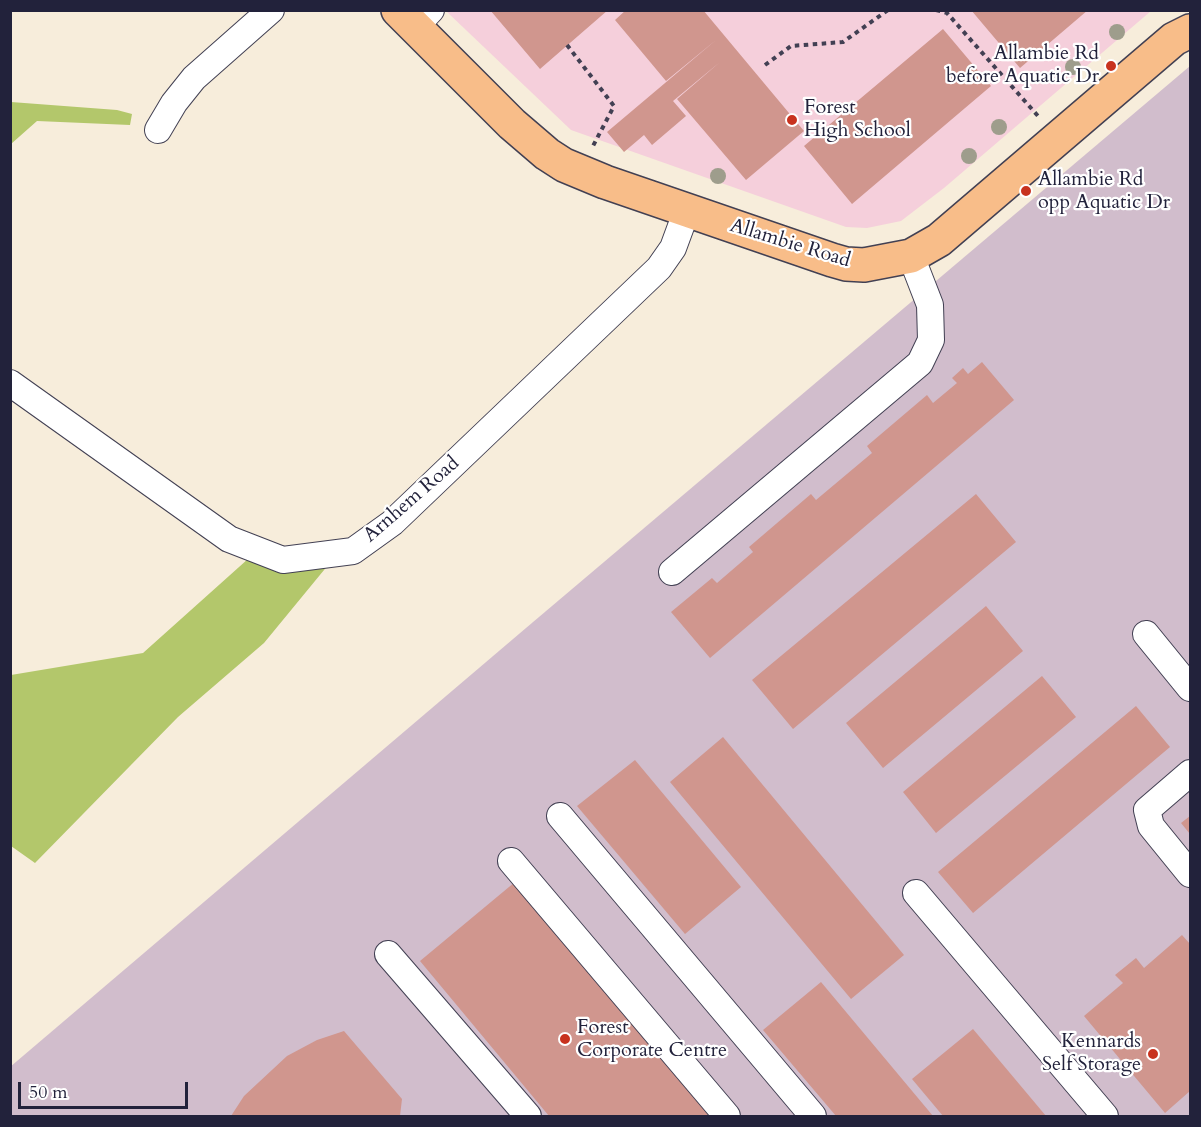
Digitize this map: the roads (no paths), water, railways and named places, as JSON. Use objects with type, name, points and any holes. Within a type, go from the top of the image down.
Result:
[{"type":"main road","name":"Allambie Road","points":[[415,16],[495,108],[547,154],[581,173],[846,264],[864,265],[911,256],[939,240],[1182,35],[1190,10]]},
{"type":"street","points":[[158,130],[194,78],[271,10]]},
{"type":"street","name":"Arnhem Road","points":[[10,383],[229,539],[283,560],[353,551],[392,523],[659,268],[673,248],[687,210]]},
{"type":"street","points":[[672,572],[920,363],[931,340],[930,305],[911,256]]},
{"type":"street","points":[[1146,634],[1191,688]]},
{"type":"street","points":[[1191,773],[1147,810],[1151,826],[1191,874]]},
{"type":"street","points":[[560,816],[813,1116]]},
{"type":"street","points":[[511,861],[727,1116]]},
{"type":"street","points":[[916,893],[1106,1116]]},
{"type":"street","points":[[388,954],[528,1116]]},
{"type":"place","name":"Allambie Rd before Aquatic Dr","points":[[1111,66]]},
{"type":"place","name":"Forest High School","points":[[792,120]]},
{"type":"place","name":"Allambie Rd opp Aquatic Dr","points":[[1026,191]]},
{"type":"place","name":"Forest Corporate Centre","points":[[565,1039]]},
{"type":"place","name":"Kennards Self Storage","points":[[1153,1054]]}]
